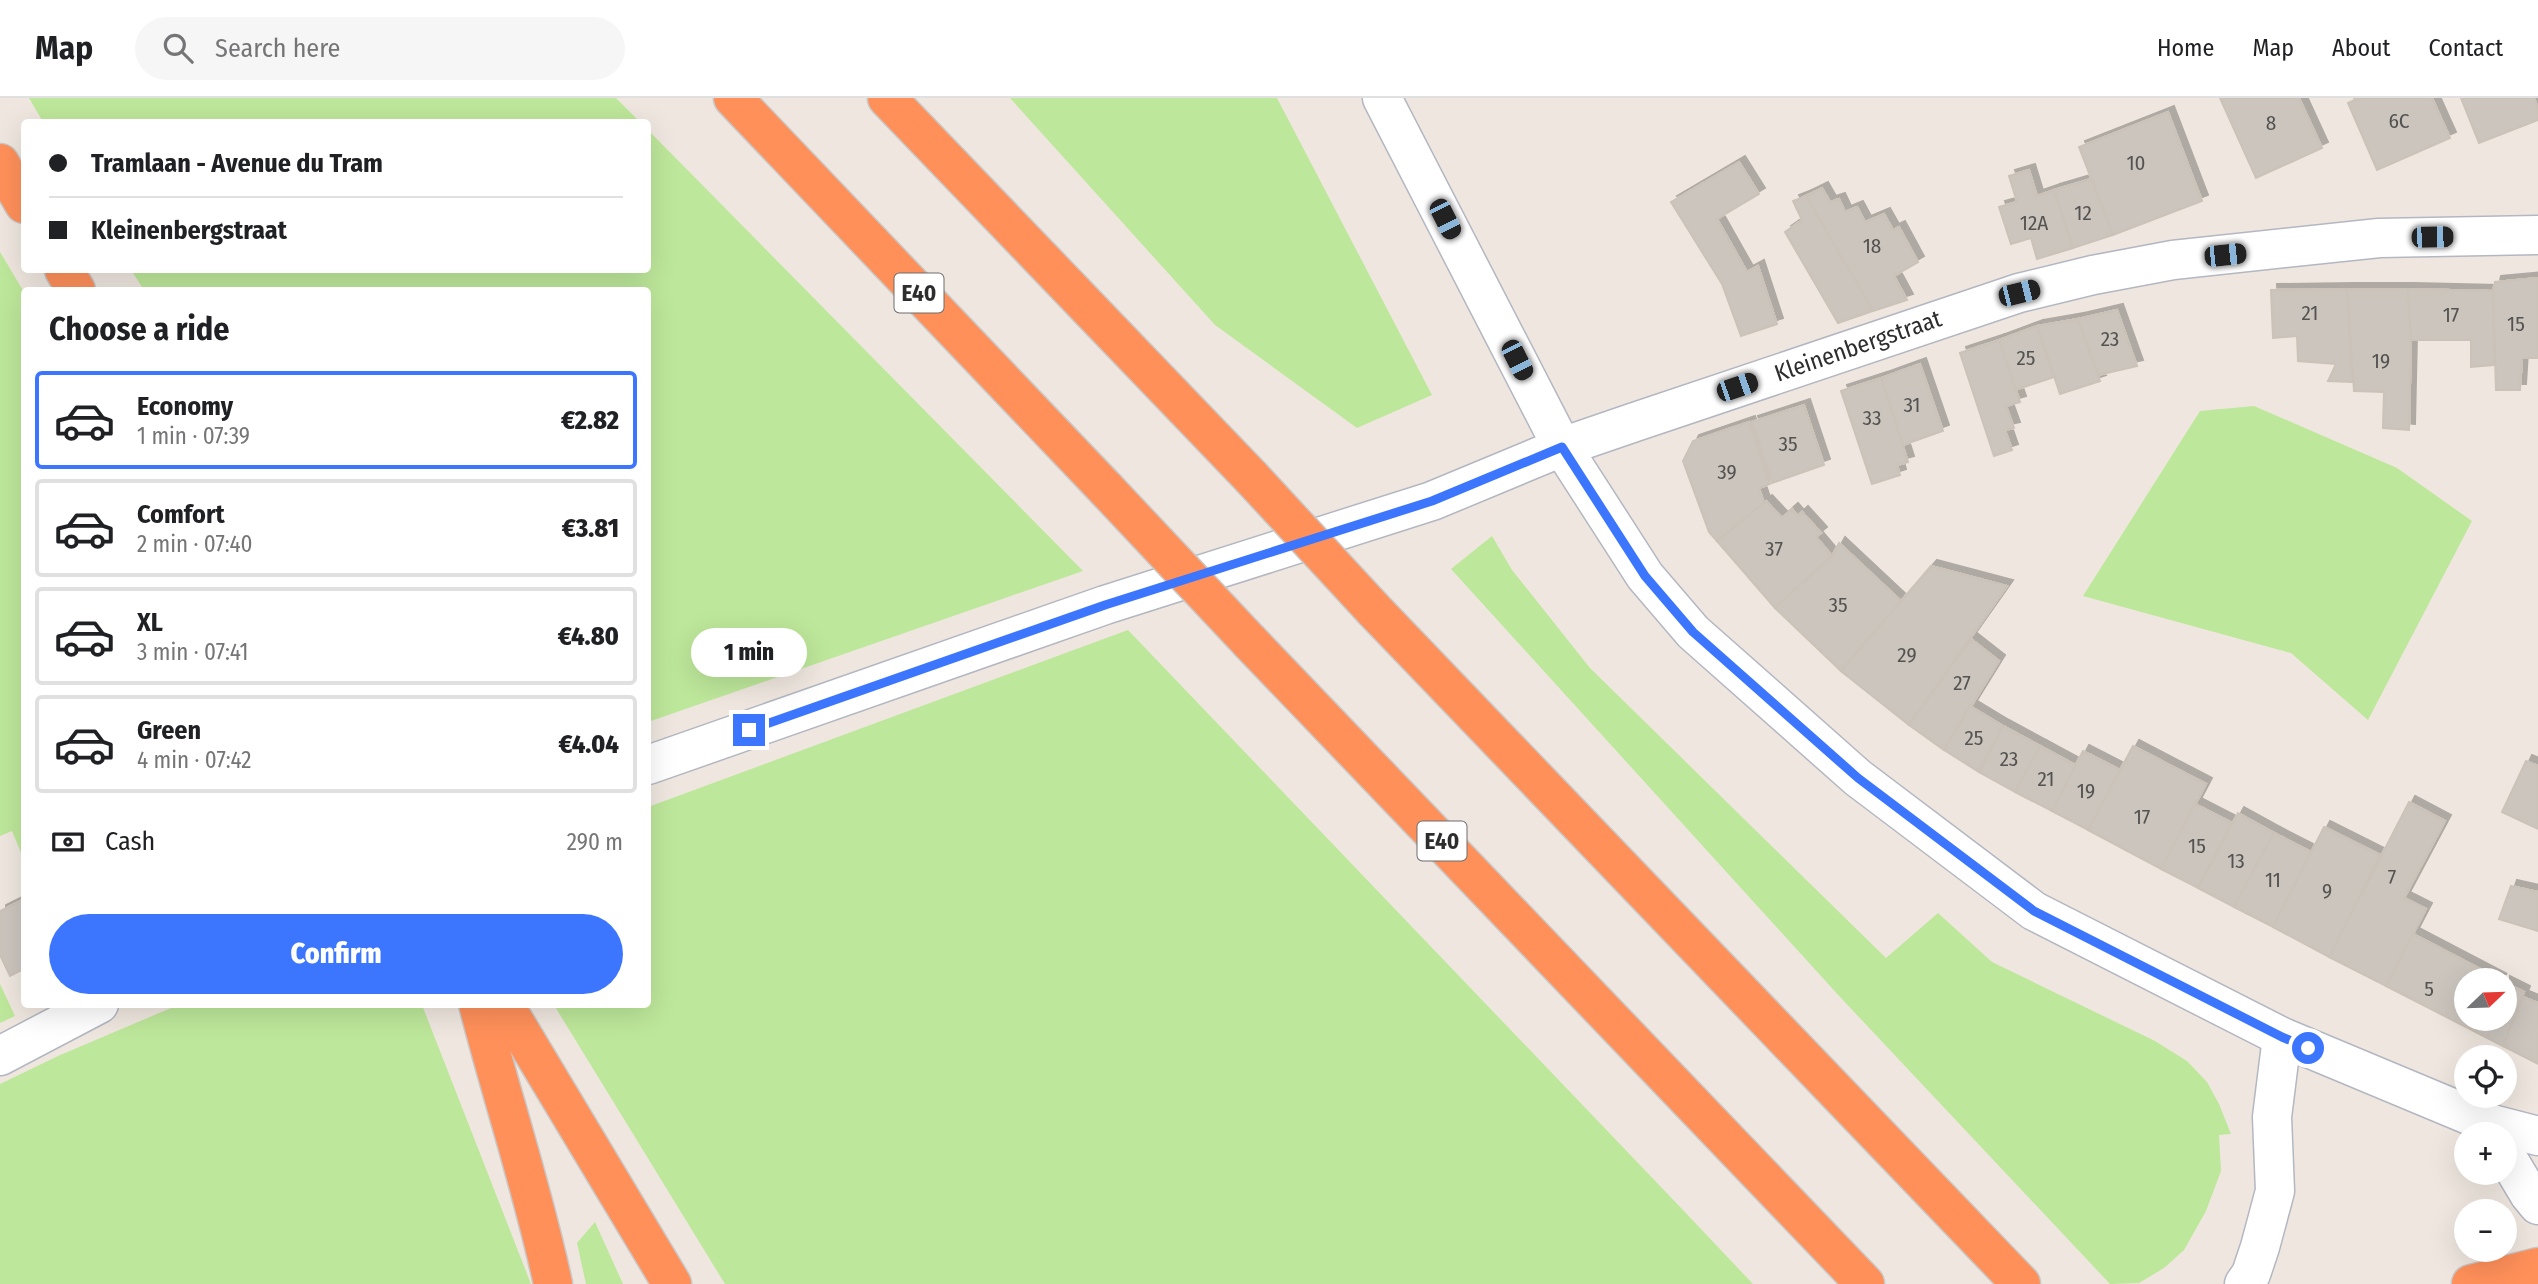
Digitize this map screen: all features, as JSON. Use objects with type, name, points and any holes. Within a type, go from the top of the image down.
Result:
[{"type":"highway","name":"E40","points":[[733,98],[1865,1284]]},
{"type":"highway","points":[[887,98],[2021,1284]]},
{"type":"highway","points":[[0,163],[21,199]]},
{"type":"highway","points":[[479,1008],[501,1094],[540,1223],[553,1284]]},
{"type":"highway","points":[[506,1008],[672,1284]]},
{"type":"highway","points":[[2472,1284],[2538,1267]]},
{"type":"street","points":[[1382,98],[1562,447],[1645,576],[1693,632],[1858,778],[2034,911],[2282,1037],[2466,1122]]},
{"type":"street","name":"Kleinenbergstraat","points":[[651,764],[1105,605],[1432,501],[1562,447],[2019,293],[2092,275],[2173,260],[2379,238],[2538,235]]},
{"type":"street","points":[[0,1056],[91,1008]]},
{"type":"street","points":[[2244,1284],[2251,1274],[2260,1247],[2274,1191],[2272,1117],[2282,1037]]},
{"type":"street","points":[[2517,1136],[2538,1136]]},
{"type":"street","points":[[2517,1170],[2538,1205]]},
{"type":"green space","points":[[29,98],[616,98],[637,119],[41,119]]},
{"type":"green space","points":[[1010,98],[1277,98],[1432,395],[1357,428],[1215,325]]},
{"type":"green space","points":[[651,133],[1083,571],[651,721],[651,287],[142,287],[133,273],[651,273]]},
{"type":"green space","points":[[0,252],[21,287],[21,853],[12,831],[0,836]]},
{"type":"green space","points":[[2254,406],[2397,468],[2472,521],[2368,720],[2291,653],[2083,596],[2200,411]]},
{"type":"green space","points":[[1492,536],[1512,570],[1590,668],[1886,958],[1938,913],[1992,962],[2155,1041],[2187,1061],[2207,1082],[2231,1134],[2219,1135],[2221,1171],[2206,1211],[2184,1250],[2164,1268],[2139,1283],[2110,1284],[1841,998],[1451,569]]},
{"type":"green space","points":[[1128,630],[1753,1284],[725,1284],[556,1008],[651,1008],[651,806]]},
{"type":"green space","points":[[0,984],[15,1016],[0,1023]]},
{"type":"green space","points":[[171,1008],[423,1008],[531,1284],[0,1284],[0,1084]]},
{"type":"green space","points":[[595,1222],[623,1284],[586,1284],[577,1243]]},
{"type":"building","points":[[2220,98],[2299,98],[2322,148],[2256,178]]},
{"type":"building","points":[[2359,98],[2432,98],[2450,138],[2377,170],[2348,103]]},
{"type":"building","points":[[2461,98],[2534,98],[2538,120],[2479,143]]},
{"type":"building","points":[[2168,112],[2202,201],[2113,235],[2079,147]]},
{"type":"building","points":[[1739,162],[1759,194],[1717,219],[1747,272],[1758,266],[1777,324],[1741,336],[1722,284],[1671,202]]},
{"type":"building","points":[[2029,170],[2037,196],[2054,190],[2073,248],[2037,259],[2031,238],[2011,244],[1999,207],[2017,202],[2009,176]]},
{"type":"building","points":[[2091,179],[2113,235],[2073,248],[2054,190]]},
{"type":"building","points":[[1822,188],[1830,202],[1839,199],[1845,212],[1857,207],[1865,222],[1884,214],[1893,230],[1899,227],[1918,262],[1894,276],[1907,300],[1873,311],[1806,196]]},
{"type":"building","points":[[1806,196],[1873,311],[1838,323],[1785,232],[1802,220],[1793,201]]},
{"type":"building","points":[[2538,278],[2538,358],[2522,358],[2520,390],[2496,390],[2495,282]]},
{"type":"building","points":[[2347,289],[2408,289],[2411,340],[2409,430],[2383,428],[2384,392],[2354,391]]},
{"type":"building","points":[[2347,289],[2352,382],[2328,381],[2336,364],[2298,361],[2297,336],[2273,338],[2271,290]]},
{"type":"building","points":[[2408,289],[2493,291],[2494,365],[2471,367],[2471,340],[2411,340]]},
{"type":"building","points":[[2117,310],[2137,366],[2098,375],[2078,319]]},
{"type":"building","points":[[2078,319],[2100,381],[2060,394],[2037,326]]},
{"type":"building","points":[[2037,326],[2054,377],[2015,390],[1999,340]]},
{"type":"building","points":[[1999,340],[2020,402],[2006,406],[2014,428],[2005,430],[2012,450],[1994,456],[1960,353]]},
{"type":"building","points":[[1920,364],[1943,431],[1903,445],[1881,378]]},
{"type":"building","points":[[1881,378],[1908,462],[1897,465],[1900,475],[1872,484],[1841,391]]},
{"type":"building","points":[[1804,405],[1824,465],[1772,483],[1752,422]]},
{"type":"building","points":[[1749,422],[1770,484],[1759,488],[1764,503],[1717,541],[1709,532],[1683,461],[1693,441]]},
{"type":"building","points":[[1766,501],[1782,518],[1792,509],[1798,516],[1802,512],[1821,533],[1816,537],[1832,556],[1775,608],[1717,541]]},
{"type":"building","points":[[1839,543],[1901,601],[1841,671],[1775,608],[1832,556]]},
{"type":"building","points":[[1931,566],[2007,586],[1909,725],[1841,671]]},
{"type":"building","points":[[1971,639],[1999,661],[1944,750],[1909,725]]},
{"type":"building","points":[[1970,706],[2003,726],[1979,772],[1944,750]]},
{"type":"building","points":[[2003,726],[2040,746],[2015,792],[1979,772]]},
{"type":"building","points":[[2040,746],[2077,766],[2052,811],[2015,792]]},
{"type":"building","points":[[2133,746],[2206,784],[2161,869],[2088,830]]},
{"type":"building","points":[[2083,751],[2120,770],[2088,830],[2052,811]]},
{"type":"building","points":[[2526,761],[2538,766],[2538,829],[2502,812]]},
{"type":"building","points":[[2409,802],[2445,821],[2404,898],[2426,909],[2386,986],[2329,957]]},
{"type":"building","points":[[2195,804],[2232,823],[2198,888],[2161,869]]},
{"type":"building","points":[[2238,813],[2274,833],[2234,907],[2198,888]]},
{"type":"building","points":[[2324,827],[2380,855],[2329,957],[2273,927]]},
{"type":"building","points":[[2274,833],[2311,852],[2273,927],[2234,907]]},
{"type":"building","points":[[2511,886],[2538,892],[2538,931],[2499,919]]},
{"type":"building","points":[[21,900],[21,970],[10,976],[0,955],[0,911]]},
{"type":"building","points":[[2413,934],[2478,968],[2454,968],[2454,1021],[2386,986]]},
{"type":"building","points":[[2517,988],[2524,992],[2517,1010]]},
{"type":"building","points":[[2523,997],[2538,1003],[2538,1064],[2517,1053],[2517,1045],[2503,1045],[2509,1031],[2517,1031],[2517,1012]]},
{"type":"building","points":[[2474,1031],[2509,1031],[2501,1045]]},
{"type":"route","points":[[749,730],[1105,605],[1432,501],[1562,447],[1645,576],[1693,632],[1858,778],[2034,911],[2308,1048]]}]
